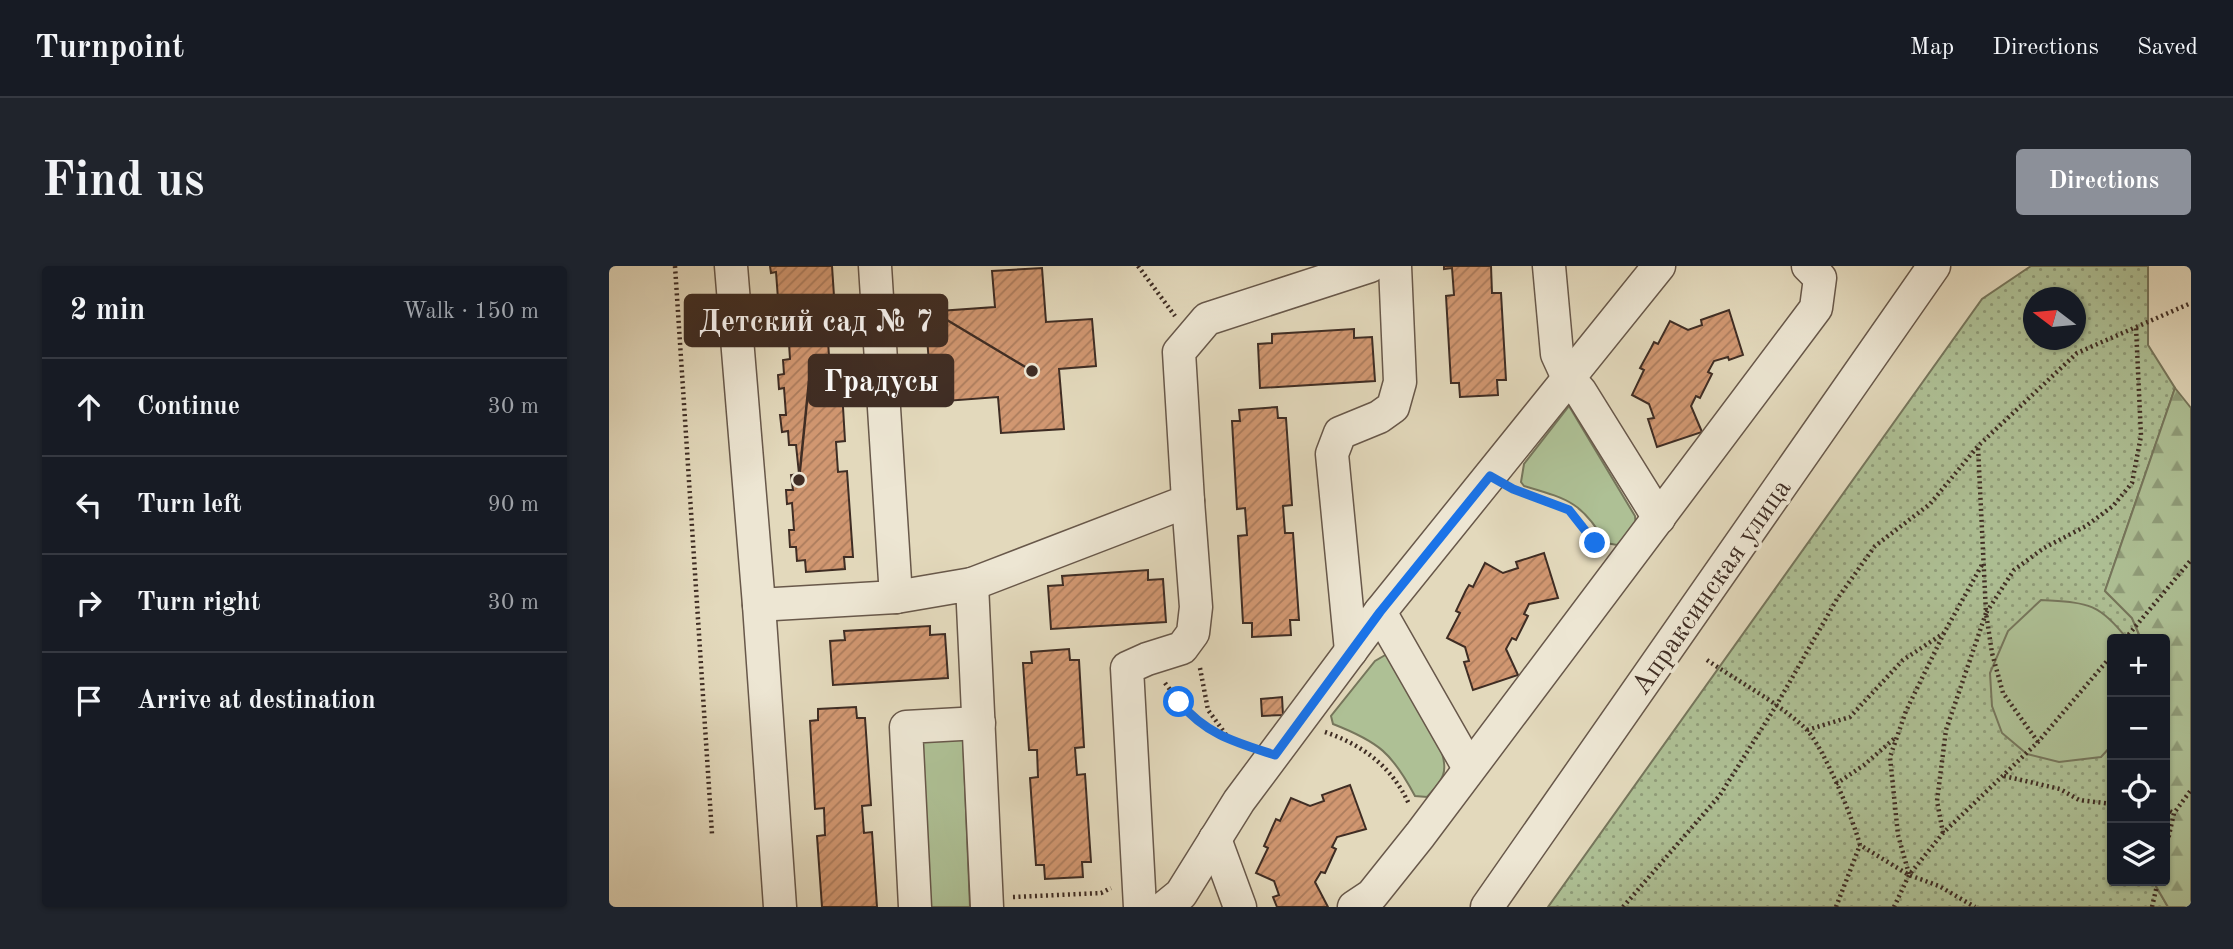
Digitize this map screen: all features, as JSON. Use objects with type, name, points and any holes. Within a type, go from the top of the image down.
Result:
[{"type":"street","points":[[731,266],[780,907]]},
{"type":"street","points":[[875,266],[896,597]]},
{"type":"street","points":[[1140,907],[1127,668],[1182,648],[1193,633],[1196,607],[1179,352],[1207,319],[1370,266]]},
{"type":"street","points":[[1351,651],[1332,454],[1340,433],[1379,417],[1393,407],[1399,382],[1395,266]]},
{"type":"street","points":[[1549,266],[1557,354],[1568,378],[1580,391],[1659,518]]},
{"type":"street","points":[[1165,907],[1181,894],[1239,802],[1380,612],[1659,266]]},
{"type":"street","points":[[1354,907],[1372,895],[1420,835],[1816,309],[1820,278],[1808,266]]},
{"type":"street","name":"Апраксинская улица","points":[[1487,907],[1933,266]]},
{"type":"street","points":[[759,606],[896,597],[972,584],[1188,501]]},
{"type":"street","points":[[972,584],[979,723],[999,902]]},
{"type":"street","points":[[1380,612],[1469,768]]},
{"type":"street","points":[[915,907],[906,727],[979,723]]},
{"type":"street","points":[[1215,839],[1240,907]]},
{"type":"path","points":[[675,266],[712,834]]},
{"type":"path","points":[[1138,266],[1192,337]]},
{"type":"path","points":[[1623,907],[1720,795],[1776,706],[1837,599],[1875,546],[1930,504],[1978,446],[2077,353],[2191,303]]},
{"type":"path","points":[[1943,833],[1937,801],[1947,730],[1986,613],[2014,570],[2044,548],[2086,526],[2113,506],[2132,483],[2141,436],[2136,327]]},
{"type":"path","points":[[1978,446],[1986,613],[1992,653],[2003,693],[2038,742]]},
{"type":"path","points":[[1490,476],[1513,489],[1569,510],[1595,543],[1602,572],[1610,583]]},
{"type":"path","points":[[2129,634],[2191,560]]},
{"type":"path","points":[[1909,875],[1898,835],[1890,757],[1906,711],[1944,633],[1984,562]]},
{"type":"path","points":[[1807,730],[1850,717],[1903,660],[1944,633]]},
{"type":"path","points":[[1147,659],[1195,721],[1230,740],[1275,755]]},
{"type":"path","points":[[1707,660],[1807,730],[1836,784],[1854,823],[1860,845],[1836,907]]},
{"type":"path","points":[[1895,907],[1909,875],[1943,833],[2038,742],[2107,660]]},
{"type":"path","points":[[1199,663],[1208,710],[1230,740]]},
{"type":"path","points":[[1297,725],[1328,732],[1353,743],[1376,758],[1405,796],[1420,835]]},
{"type":"path","points":[[1836,784],[1864,765],[1897,736]]},
{"type":"path","points":[[2004,775],[2060,789],[2079,800],[2107,803]]},
{"type":"path","points":[[2170,831],[2174,813],[2191,790]]},
{"type":"path","points":[[2170,811],[2174,813]]},
{"type":"path","points":[[1860,845],[1909,875],[1939,886],[1975,907]]},
{"type":"path","points":[[999,902],[1101,893],[1118,884]]},
{"type":"path","points":[[2152,907],[2157,886]]},
{"type":"green space","points":[[2031,266],[2148,266],[2148,345],[2175,388],[2105,591],[2132,618],[2139,634],[2107,634],[2107,886],[2156,886],[2168,907],[1548,907],[1982,299]]},
{"type":"green space","points":[[2175,388],[2191,408],[2191,907],[2168,907],[2156,886],[2170,886],[2170,634],[2139,634],[2132,618],[2105,591]]},
{"type":"green space","points":[[1569,406],[1635,516],[1636,527],[1617,545],[1606,543],[1589,519],[1573,504],[1524,486],[1521,482],[1524,464]]},
{"type":"green space","points":[[2041,600],[2090,606],[2108,617],[2123,634],[2107,634],[2107,750],[2101,757],[2059,762],[2027,754],[2002,733],[1992,706],[1990,673],[2008,631]]},
{"type":"green space","points":[[1387,654],[1414,696],[1441,748],[1443,775],[1427,797],[1415,796],[1399,769],[1373,743],[1333,724],[1331,716],[1375,661]]},
{"type":"green space","points":[[963,738],[970,907],[923,907],[915,741]]},
{"type":"building","points":[[770,266],[832,266],[836,326],[827,326],[829,356],[840,356],[845,441],[836,442],[838,472],[847,471],[853,557],[844,557],[845,569],[806,572],[805,560],[797,561],[796,547],[790,547],[789,530],[794,530],[792,503],[787,504],[786,490],[793,490],[791,475],[799,474],[796,445],[789,445],[788,431],[782,432],[780,415],[786,415],[784,388],[779,389],[778,375],[784,374],[783,360],[790,359],[788,329],[782,329],[780,316],[773,316],[773,299],[778,299],[776,272],[771,273]]},
{"type":"building","points":[[1444,266],[1491,266],[1492,293],[1501,293],[1506,380],[1497,380],[1498,395],[1460,397],[1459,383],[1451,383],[1446,296],[1454,295],[1452,268],[1444,269]]},
{"type":"building","points":[[1042,268],[1046,322],[1092,319],[1096,366],[1059,369],[1064,429],[1001,433],[998,397],[932,402],[925,312],[995,307],[992,271]]},
{"type":"building","points":[[1729,310],[1743,355],[1714,361],[1708,372],[1712,374],[1700,398],[1696,396],[1691,406],[1702,432],[1657,447],[1648,419],[1654,418],[1649,404],[1632,395],[1644,370],[1640,368],[1654,342],[1658,344],[1670,321],[1688,330],[1702,325],[1701,320]]},
{"type":"building","points":[[1354,329],[1354,338],[1372,337],[1375,381],[1260,388],[1258,344],[1272,343],[1272,334]]},
{"type":"building","points":[[1277,407],[1278,418],[1286,418],[1292,505],[1283,506],[1285,533],[1293,533],[1299,620],[1290,620],[1291,635],[1252,637],[1252,623],[1243,623],[1238,536],[1247,535],[1245,508],[1237,509],[1232,421],[1240,421],[1239,410]]},
{"type":"building","points":[[1544,553],[1558,598],[1529,604],[1524,614],[1528,616],[1516,640],[1512,638],[1506,649],[1518,675],[1473,690],[1464,662],[1469,661],[1465,647],[1447,638],[1460,613],[1456,611],[1466,590],[1469,585],[1473,587],[1485,563],[1503,573],[1518,568],[1516,562]]},
{"type":"building","points":[[1148,570],[1148,580],[1163,579],[1166,622],[1051,629],[1048,586],[1063,585],[1062,576]]},
{"type":"building","points":[[930,626],[930,635],[945,634],[948,678],[833,685],[830,641],[845,640],[844,631]]},
{"type":"building","points":[[1069,649],[1070,660],[1079,660],[1084,747],[1075,748],[1077,775],[1085,774],[1091,862],[1082,862],[1083,877],[1045,879],[1044,865],[1036,865],[1030,778],[1038,777],[1037,750],[1029,750],[1023,663],[1032,663],[1031,652]]},
{"type":"building","points":[[1282,697],[1283,715],[1262,716],[1261,699]]},
{"type":"building","points":[[856,707],[857,718],[865,718],[871,805],[862,806],[864,833],[872,832],[877,907],[822,907],[817,836],[825,835],[824,808],[815,809],[810,721],[818,720],[818,709]]},
{"type":"building","points":[[1350,785],[1366,829],[1337,837],[1332,847],[1336,849],[1325,873],[1321,872],[1315,882],[1328,907],[1277,907],[1273,897],[1279,895],[1274,881],[1256,873],[1268,848],[1264,846],[1276,819],[1280,821],[1291,798],[1310,806],[1324,801],[1322,795]]},
{"type":"place","name":"Детский сад № 7","points":[[1032,371]]},
{"type":"place","name":"Градусы","points":[[799,480]]},
{"type":"route","points":[[1179,702],[1195,721],[1230,740],[1275,755],[1380,612],[1490,476],[1513,489],[1569,510],[1595,543]]}]
